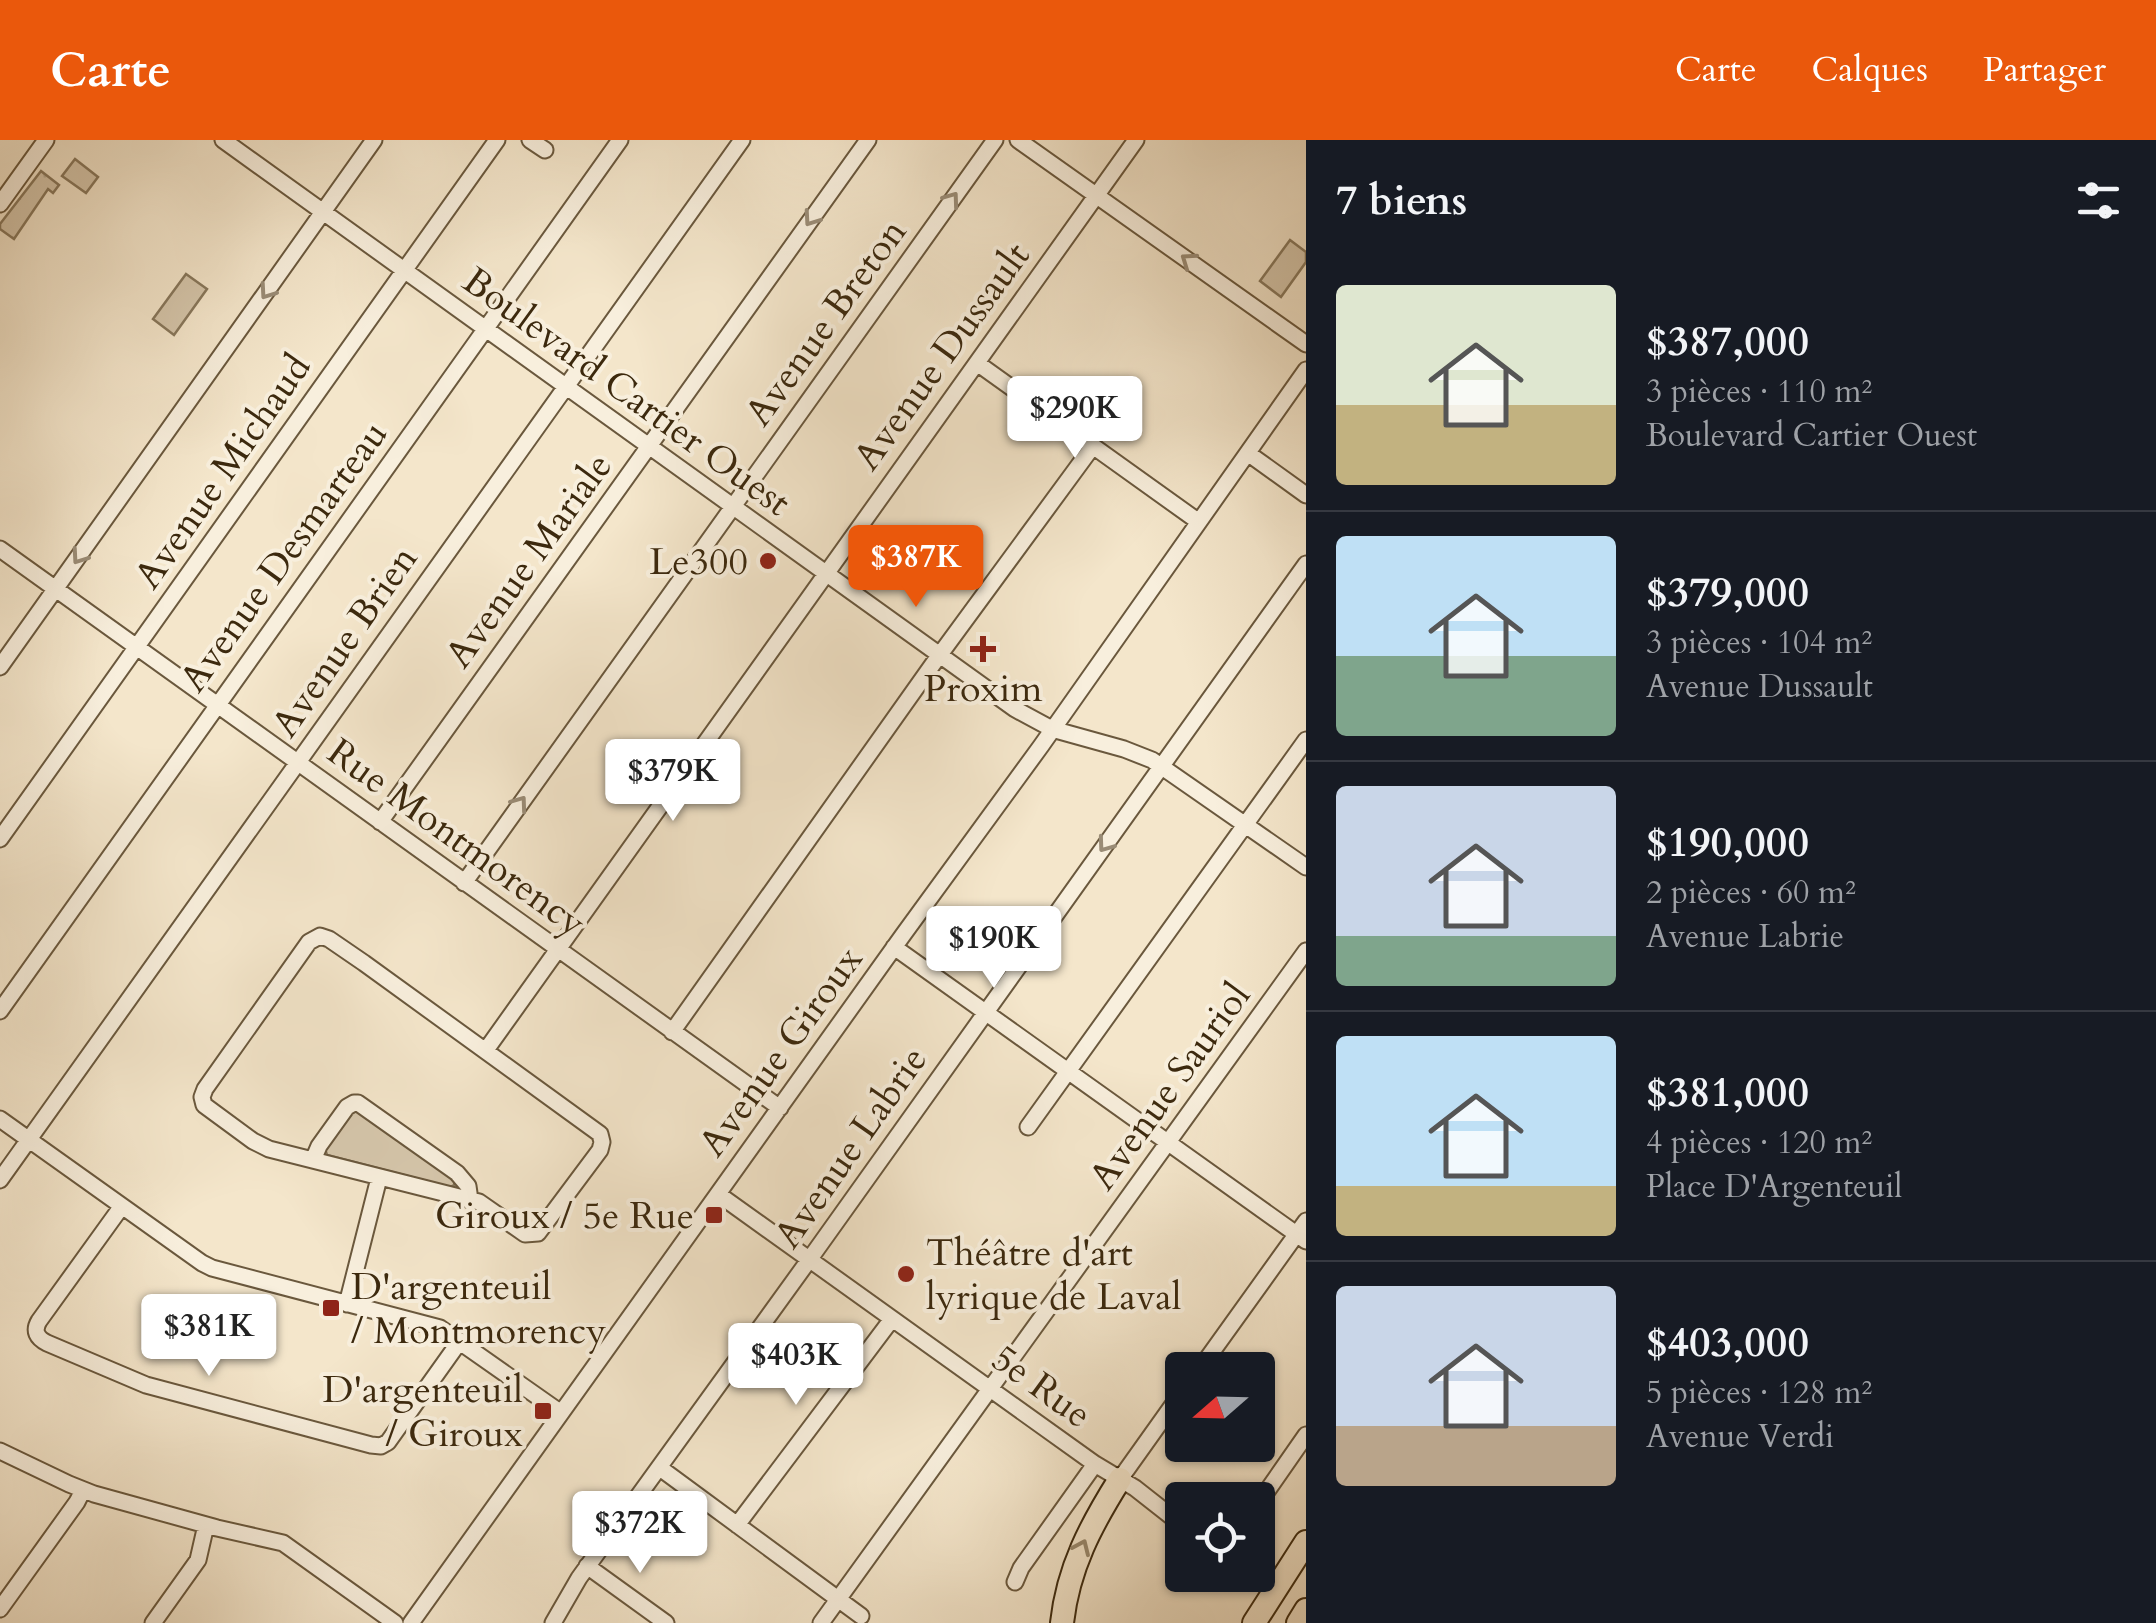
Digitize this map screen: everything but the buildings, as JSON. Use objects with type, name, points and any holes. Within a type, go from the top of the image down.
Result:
[{"type":"highway","points":[[1062,1623],[1079,1553],[1120,1479]]},
{"type":"highway","points":[[1254,1623],[1306,1542]]},
{"type":"highway","points":[[1298,1623],[1306,1610]]},
{"type":"street","points":[[0,204],[46,140]]},
{"type":"street","name":"Boulevard Cartier Ouest","points":[[223,140],[1006,703],[1052,729],[1131,751],[1162,766],[1306,867]]},
{"type":"street","points":[[0,667],[374,140]]},
{"type":"street","name":"Avenue Michaud","points":[[0,839],[497,140]]},
{"type":"street","points":[[530,140],[545,150]]},
{"type":"street","name":"Avenue Desmarteau","points":[[0,1011],[620,140]]},
{"type":"street","name":"Avenue Brien","points":[[0,1180],[742,140]]},
{"type":"street","name":"Avenue Mariale","points":[[380,822],[868,140]]},
{"type":"street","name":"Avenue Breton","points":[[464,882],[995,140]]},
{"type":"street","points":[[1018,140],[1306,344]]},
{"type":"street","name":"Avenue Dussault","points":[[486,1050],[1136,140]]},
{"type":"street","points":[[977,362],[1199,522]]},
{"type":"street","name":"Avenue Giroux","points":[[412,1623],[1306,370]]},
{"type":"street","points":[[672,1032],[1092,446]]},
{"type":"street","points":[[1249,454],[1306,495]]},
{"type":"street","name":"Rue Montmorency","points":[[0,549],[780,1108]]},
{"type":"street","name":"Avenue Labrie","points":[[553,1623],[587,1566],[1306,564]]},
{"type":"street","points":[[1028,1127],[1306,740]]},
{"type":"street","points":[[320,936],[486,1050],[600,1134],[600,1150],[536,1235],[524,1234],[481,1203],[269,1149],[209,1109],[202,1097],[314,938],[320,936]]},
{"type":"street","points":[[894,947],[1169,1143],[1303,1232],[1212,1352]]},
{"type":"street","name":"Avenue Sauriol","points":[[822,1623],[1306,950]]},
{"type":"street","points":[[313,1160],[348,1106],[358,1103],[460,1176],[470,1190],[470,1200]]},
{"type":"street","points":[[0,1120],[207,1266],[432,1326],[460,1341],[561,1413]]},
{"type":"street","points":[[347,1304],[380,1178]]},
{"type":"street","name":"5e Rue","points":[[718,1194],[1165,1510]]},
{"type":"street","points":[[122,1206],[36,1329],[47,1343],[138,1382],[381,1446],[388,1442],[460,1341]]},
{"type":"street","points":[[737,1525],[892,1318]]},
{"type":"street","points":[[1120,1479],[1165,1416]]},
{"type":"street","points":[[1274,1482],[1306,1436]]},
{"type":"street","points":[[0,1451],[84,1490],[206,1525],[283,1542],[395,1623]]},
{"type":"street","points":[[1015,1582],[1022,1565],[1095,1464]]},
{"type":"street","points":[[660,1468],[861,1616]]},
{"type":"street","points":[[0,1609],[84,1490]]},
{"type":"street","points":[[153,1623],[198,1560],[206,1525]]},
{"type":"street","points":[[587,1566],[666,1623]]},
{"type":"green space","points":[[75,159],[98,177],[86,193],[62,176]]},
{"type":"green space","points":[[41,171],[59,185],[53,193],[48,189],[14,239],[0,229],[0,224]]},
{"type":"green space","points":[[1290,240],[1306,252],[1306,262],[1281,297],[1260,281]]},
{"type":"green space","points":[[186,274],[207,289],[174,335],[153,319]]},
{"type":"green space","points":[[356,1109],[455,1179],[454,1185],[327,1155],[325,1149]]},
{"type":"place","name":"Le300","points":[[768,561]]},
{"type":"place","name":"Proxim","points":[[983,649]]},
{"type":"place","name":"Giroux / 5e Rue","points":[[714,1215]]},
{"type":"place","name":"Théâtre d'art lyrique de Laval","points":[[906,1274]]},
{"type":"place","name":"D'argenteuil / Montmorency","points":[[331,1308]]},
{"type":"place","name":"D'argenteuil / Giroux","points":[[543,1411]]}]
